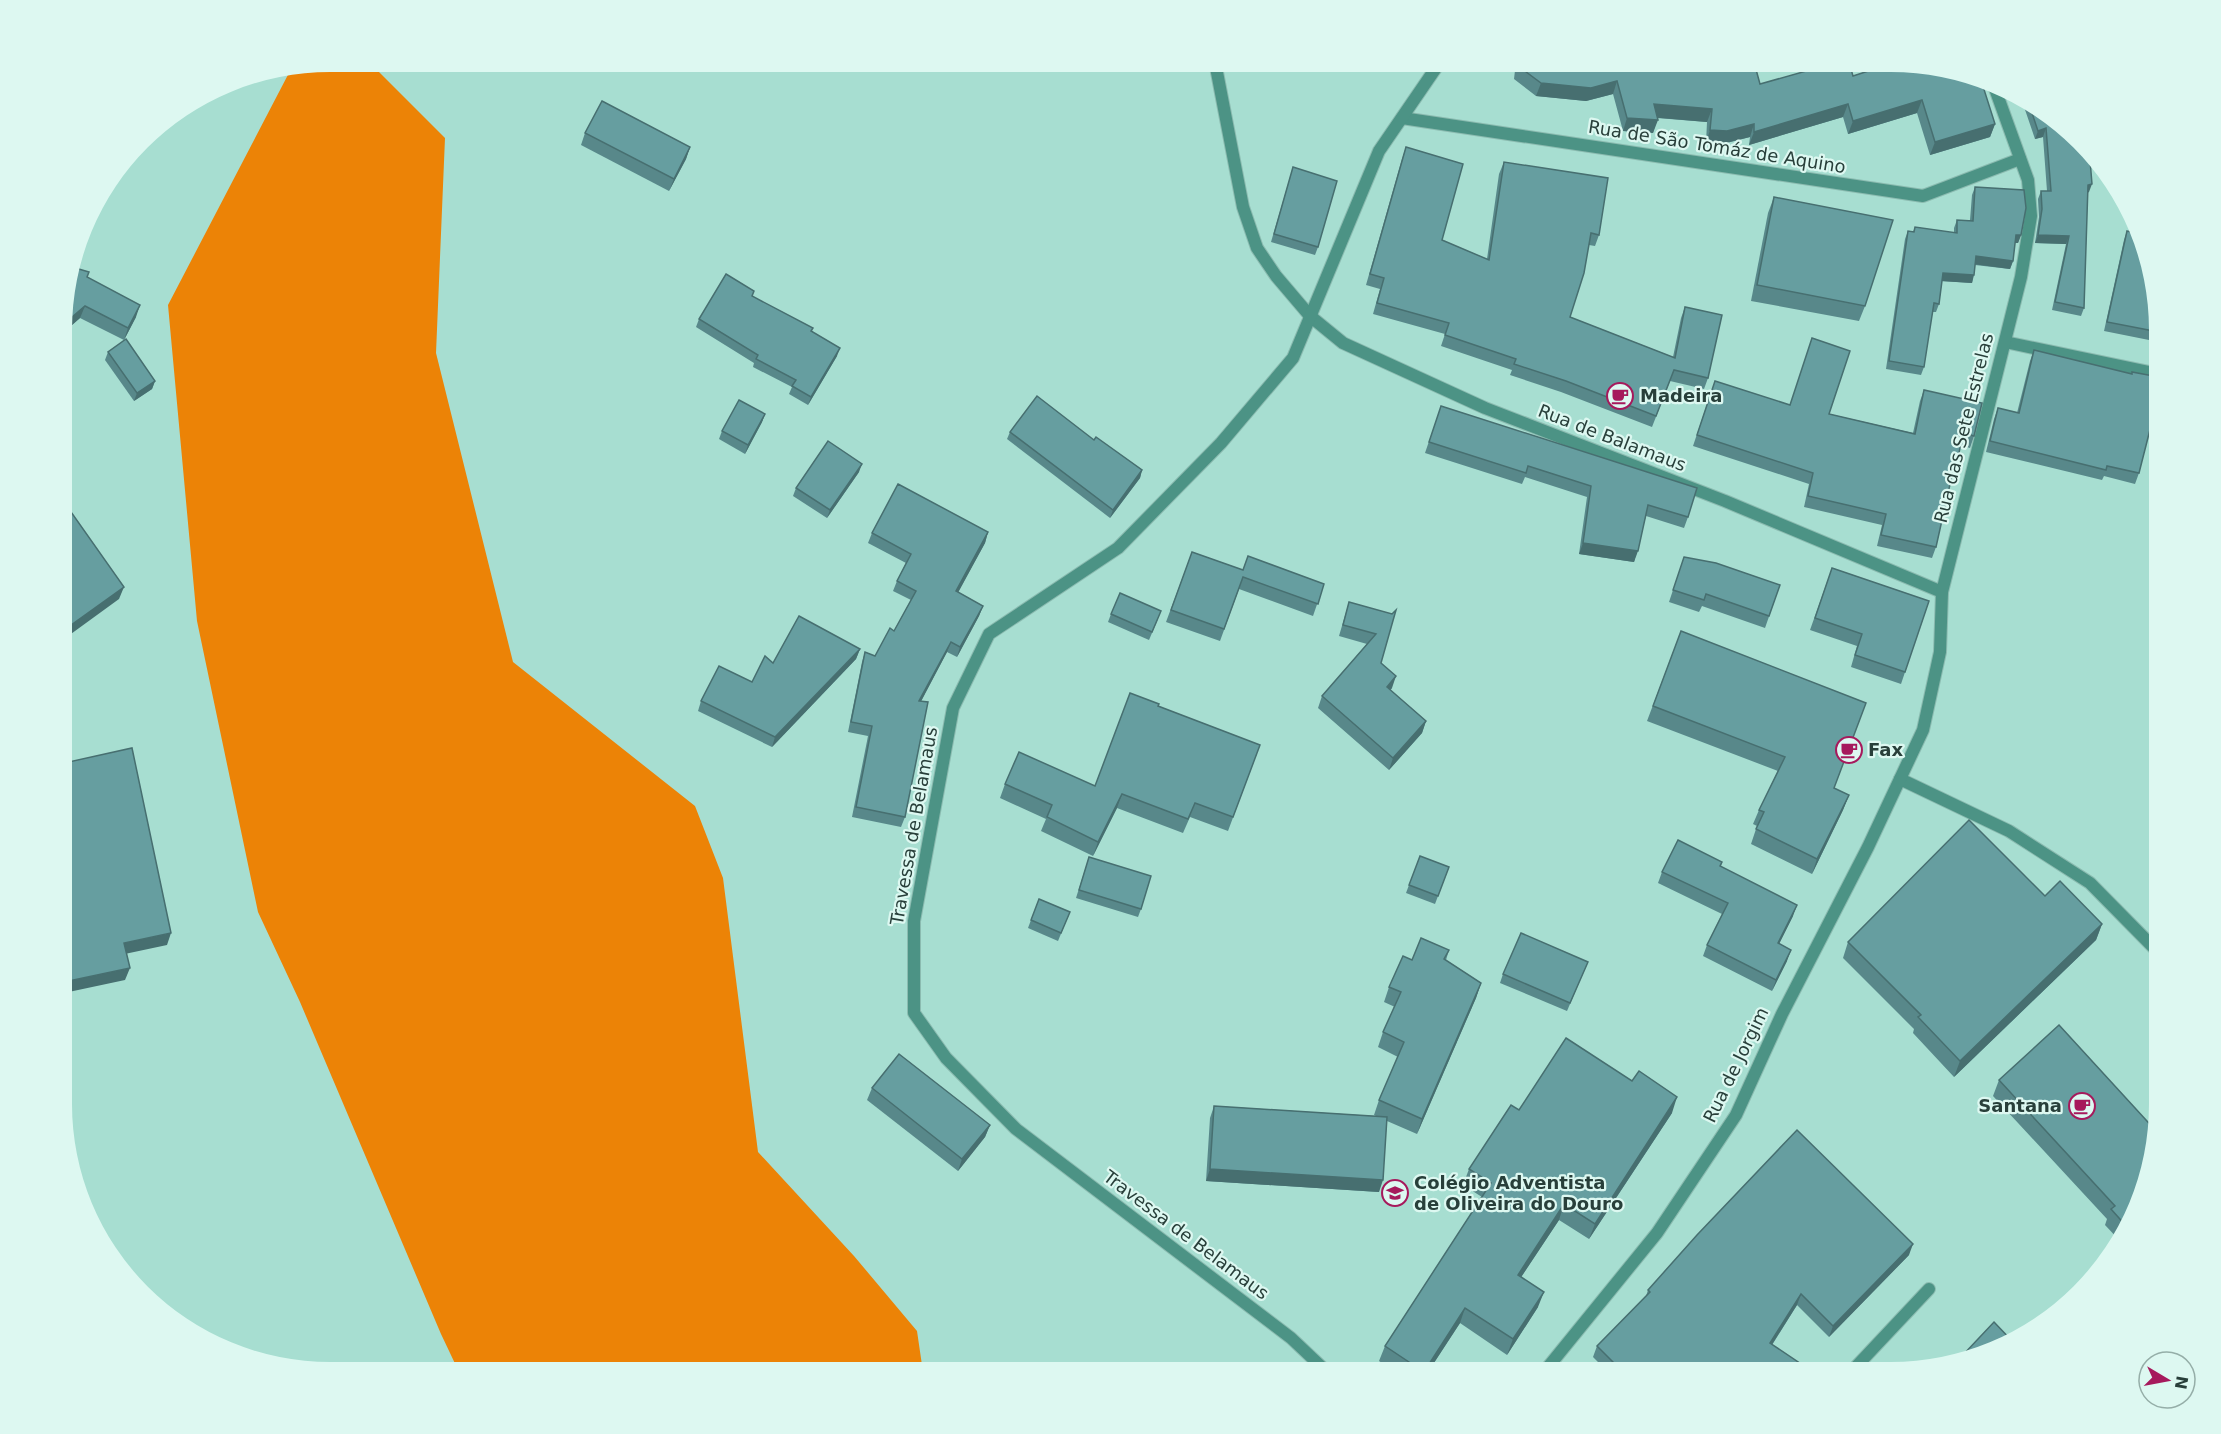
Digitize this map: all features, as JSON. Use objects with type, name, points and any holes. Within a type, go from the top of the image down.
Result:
[{"type":"street","name":"Rua de Balamaus","points":[[1217,72],[1243,207],[1257,248],[1276,276],[1310,316],[1343,343],[1485,408],[1725,501],[1942,592]]},
{"type":"street","name":"Travessa de Belamaus","points":[[1316,1362],[1291,1338],[1016,1130],[946,1058],[914,1012],[914,921],[952,708],[989,634],[1118,548],[1221,443],[1293,358],[1379,151],[1433,72]]},
{"type":"street","name":"Rua das Sete Estrelas","points":[[1900,779],[1923,730],[1940,652],[1942,592],[2021,277],[2031,216],[2028,180],[1997,95]]},
{"type":"street","name":"Rua de São Tomáz de Aquino","points":[[1402,118],[1923,196],[2020,159]]},
{"type":"street","points":[[2005,342],[2149,372]]},
{"type":"street","points":[[1900,779],[2009,831],[2090,883],[2149,943]]},
{"type":"street","name":"Rua de Jorgim","points":[[1552,1362],[1657,1233],[1736,1115],[1782,1014],[1868,847],[1900,779]]},
{"type":"street","points":[[1860,1362],[1929,1289]]},
{"type":"shaded area","points":[[330,72],[379,72],[445,138],[436,353],[513,662],[695,806],[723,878],[758,1152],[854,1256],[917,1331],[922,1362],[454,1362],[300,1002],[258,912],[197,621],[168,305],[288,76]]},
{"type":"building","points":[[1526,72],[1757,72],[1760,84],[1803,72],[1852,72],[1853,76],[1865,72],[1925,74],[1984,90],[1995,124],[1935,142],[1922,100],[1853,121],[1848,104],[1754,132],[1754,124],[1727,131],[1710,130],[1712,109],[1654,104],[1658,120],[1627,118],[1617,81],[1591,88],[1541,83]]},
{"type":"building","points":[[602,101],[690,147],[674,179],[585,133]]},
{"type":"building","points":[[2032,114],[2061,136],[2091,167],[2092,184],[2088,185],[2084,308],[2055,302],[2069,236],[2038,235],[2042,209],[2041,191],[2051,191],[2046,128],[2038,131]]},
{"type":"building","points":[[1406,147],[1463,164],[1442,240],[1489,260],[1504,162],[1608,178],[1599,235],[1591,233],[1584,273],[1570,317],[1675,358],[1685,307],[1722,315],[1708,378],[1674,370],[1656,416],[1566,381],[1514,364],[1516,359],[1445,335],[1449,323],[1377,303],[1384,278],[1370,274]]},
{"type":"building","points":[[1293,167],[1337,181],[1318,247],[1274,234]]},
{"type":"building","points":[[1975,187],[2024,190],[2026,208],[2021,235],[2016,235],[2013,261],[1976,256],[1974,275],[1943,273],[1939,304],[1934,303],[1924,367],[1889,361],[1908,231],[1914,232],[1915,227],[1957,233],[1957,220],[1973,221]]},
{"type":"building","points":[[1774,197],[1893,220],[1865,306],[1757,285]]},
{"type":"building","points":[[2127,231],[2135,247],[2144,280],[2149,330],[2107,322]]},
{"type":"building","points":[[80,269],[89,272],[87,277],[140,305],[128,328],[85,306],[73,316]]},
{"type":"building","points":[[726,274],[754,291],[752,296],[813,328],[811,331],[840,348],[811,397],[792,386],[796,380],[756,359],[758,355],[699,319]]},
{"type":"building","points":[[1812,338],[1850,351],[1829,414],[1915,434],[1924,390],[1982,403],[1974,436],[1963,433],[1936,547],[1881,535],[1886,514],[1808,496],[1813,473],[1697,435],[1715,381],[1790,405]]},
{"type":"building","points":[[126,339],[155,381],[137,393],[108,352]]},
{"type":"building","points":[[2034,350],[2132,374],[2132,372],[2149,375],[2149,434],[2139,473],[2107,466],[2106,470],[1990,441],[1998,408],[2019,413]]},
{"type":"building","points":[[1037,396],[1094,440],[1096,437],[1142,470],[1113,510],[1010,432]]},
{"type":"building","points":[[739,400],[765,414],[748,445],[722,431]]},
{"type":"building","points":[[1441,406],[1697,488],[1688,517],[1648,505],[1638,551],[1583,543],[1591,486],[1528,466],[1526,473],[1429,442]]},
{"type":"building","points":[[828,441],[862,464],[830,510],[796,488]]},
{"type":"building","points":[[898,484],[988,532],[956,591],[983,606],[960,647],[951,642],[919,701],[928,702],[905,817],[856,807],[872,726],[851,722],[865,652],[875,656],[890,628],[894,631],[916,591],[897,581],[911,554],[872,533]]},
{"type":"building","points":[[72,513],[124,587],[72,624]]},
{"type":"building","points":[[1192,552],[1243,570],[1248,556],[1324,584],[1318,604],[1243,577],[1224,629],[1171,610]]},
{"type":"building","points":[[1684,557],[1716,563],[1780,585],[1769,616],[1706,594],[1704,600],[1673,590]]},
{"type":"building","points":[[1832,568],[1929,601],[1905,672],[1855,655],[1862,634],[1815,618]]},
{"type":"building","points":[[1120,593],[1161,611],[1152,632],[1111,614]]},
{"type":"building","points":[[1349,602],[1392,614],[1396,610],[1381,663],[1396,676],[1387,687],[1426,721],[1393,758],[1322,696],[1376,634],[1343,625]]},
{"type":"building","points":[[799,616],[860,649],[775,737],[701,701],[719,666],[752,682],[765,656],[773,663]]},
{"type":"building","points":[[1681,631],[1866,703],[1834,788],[1849,795],[1817,859],[1756,829],[1764,812],[1759,810],[1785,757],[1653,706]]},
{"type":"building","points":[[1130,693],[1260,745],[1233,817],[1195,803],[1188,819],[1122,794],[1098,842],[1047,817],[1052,805],[1005,784],[1019,752],[1095,786]]},
{"type":"building","points":[[132,748],[171,933],[124,943],[130,968],[72,980],[72,761]]},
{"type":"building","points":[[1969,820],[2045,896],[2060,881],[2102,924],[1960,1061],[1918,1017],[1921,1015],[1848,942]]},
{"type":"building","points":[[1678,840],[1722,862],[1720,866],[1797,905],[1778,943],[1791,950],[1776,980],[1707,945],[1728,903],[1662,872]]},
{"type":"building","points":[[1420,856],[1449,867],[1438,896],[1409,885]]},
{"type":"building","points":[[1089,857],[1151,876],[1141,909],[1079,890]]},
{"type":"building","points":[[1039,899],[1070,912],[1061,933],[1031,920]]},
{"type":"building","points":[[1521,933],[1588,962],[1570,1003],[1503,974]]},
{"type":"building","points":[[1421,938],[1449,950],[1444,959],[1481,983],[1422,1119],[1379,1100],[1404,1042],[1383,1032],[1401,992],[1389,987],[1403,956],[1412,960]]},
{"type":"building","points":[[2059,1025],[2148,1122],[2140,1171],[2121,1220],[2111,1209],[2115,1206],[1999,1080]]},
{"type":"building","points":[[1566,1038],[1632,1081],[1639,1071],[1677,1097],[1595,1224],[1564,1204],[1518,1275],[1544,1292],[1513,1339],[1465,1308],[1430,1362],[1409,1362],[1385,1346],[1491,1183],[1469,1169],[1511,1105],[1519,1110]]},
{"type":"building","points":[[899,1054],[990,1125],[962,1159],[872,1088]]},
{"type":"building","points":[[1214,1106],[1387,1117],[1383,1180],[1210,1169]]},
{"type":"building","points":[[1797,1130],[1913,1244],[1833,1326],[1801,1294],[1770,1343],[1798,1362],[1613,1362],[1597,1346],[1650,1292],[1648,1290]]},
{"type":"building","points":[[1994,1322],[2006,1335],[1990,1342],[1968,1350]]},
{"type":"place","name":"Madeira","points":[[1620,396]]},
{"type":"place","name":"Fax","points":[[1849,750]]},
{"type":"place","name":"Santana","points":[[2082,1106]]},
{"type":"place","name":"Colégio Adventista de Oliveira do Douro","points":[[1395,1193]]}]
